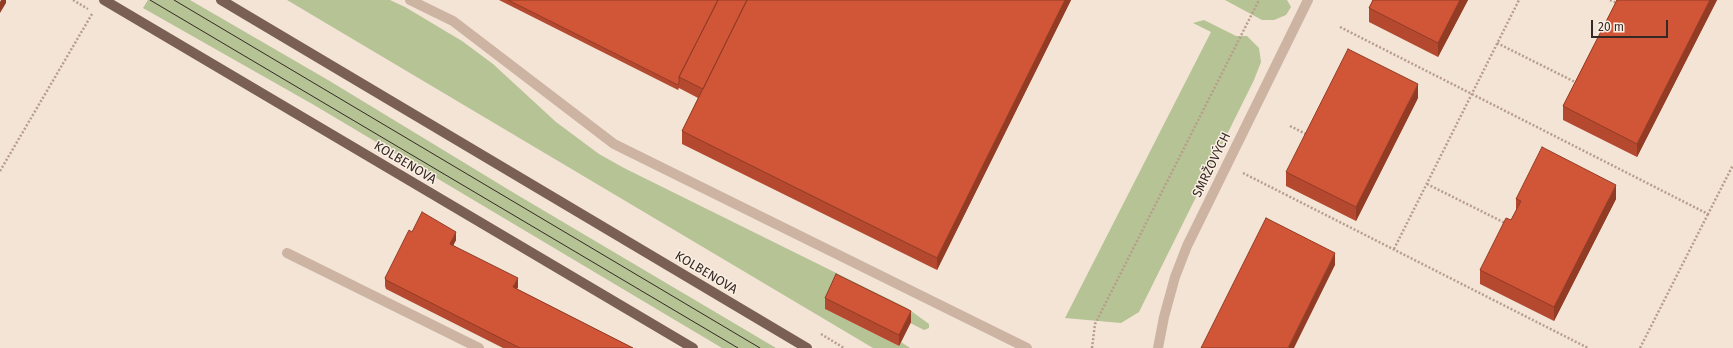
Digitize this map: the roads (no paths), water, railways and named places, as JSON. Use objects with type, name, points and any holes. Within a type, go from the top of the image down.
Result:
[{"type":"main road","name":"KOLBENOVA","points":[[104,0],[693,348]]},
{"type":"main road","name":"KOLBENOVA","points":[[221,0],[807,348]]},
{"type":"street","points":[[410,0],[452,21],[614,144],[1027,348]]},
{"type":"street","name":"SMRŽOVÝCH","points":[[1158,348],[1164,316],[1175,277],[1187,246],[1308,0]]},
{"type":"street","points":[[287,254],[479,348]]},
{"type":"tram line","points":[[150,0],[738,348]]},
{"type":"tram line","points":[[174,0],[760,348]]}]
